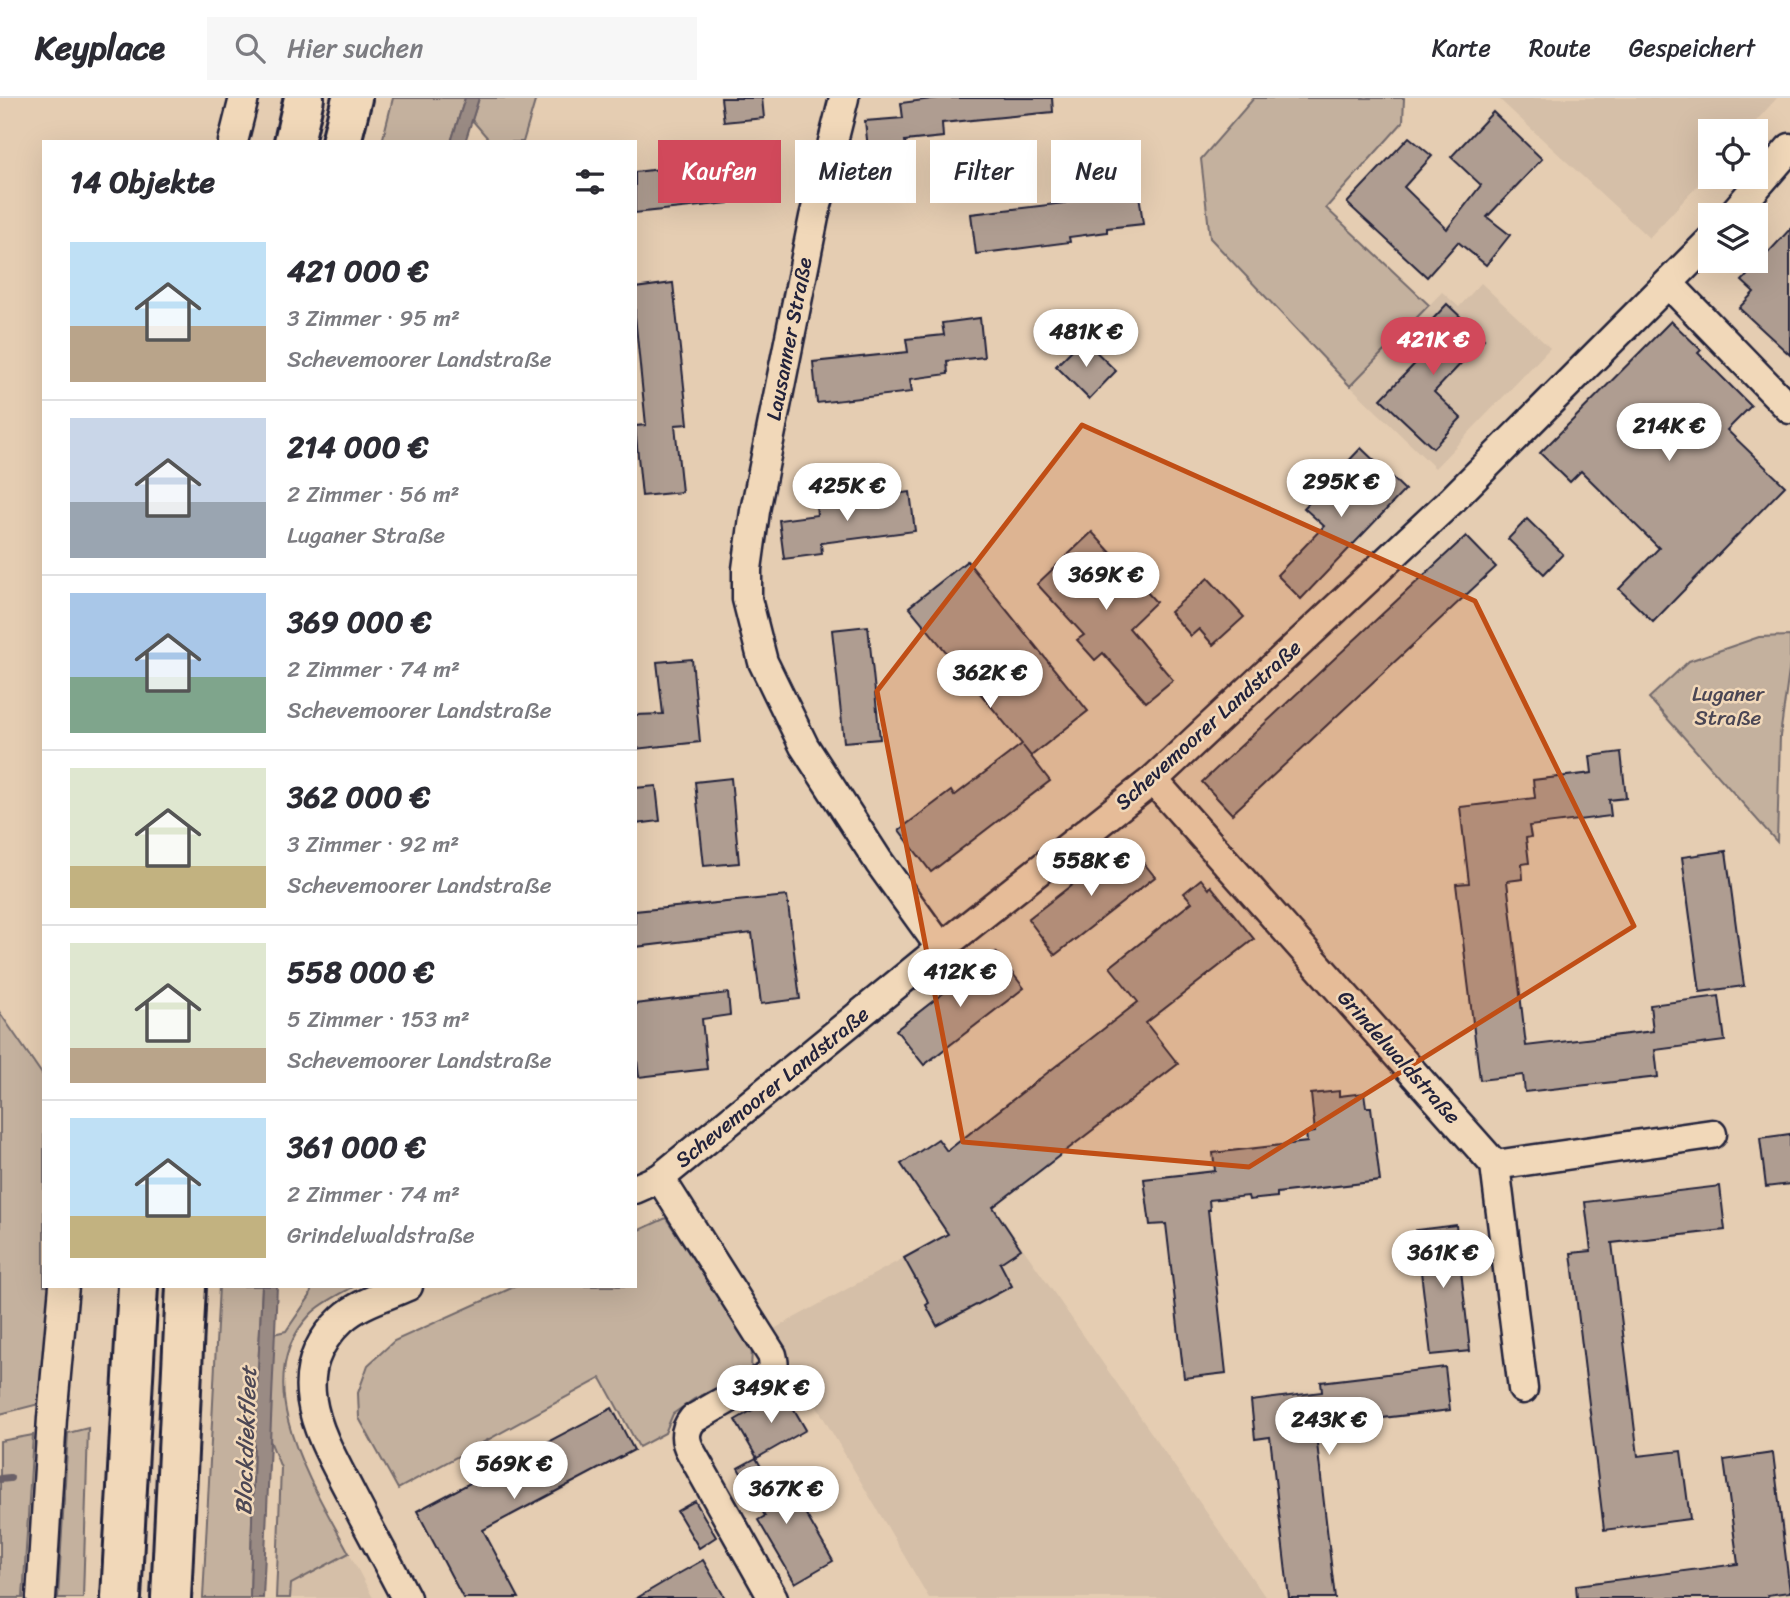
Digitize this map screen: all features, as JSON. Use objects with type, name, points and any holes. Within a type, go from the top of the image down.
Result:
[{"type":"highway","points":[[294,140],[304,98]]},
{"type":"highway","points":[[342,140],[352,98]]},
{"type":"highway","points":[[121,1598],[138,1288]]},
{"type":"highway","points":[[171,1598],[186,1288]]},
{"type":"street","points":[[234,140],[244,98]]},
{"type":"street","name":"Lausanner Straße","points":[[844,98],[814,217],[755,511],[747,569],[747,599],[763,662],[804,746],[879,862],[941,948]]},
{"type":"street","points":[[1742,203],[1790,148]]},
{"type":"street","name":"Schevemoorer Landstraße","points":[[648,1184],[1153,780],[1453,499],[1698,254]]},
{"type":"street","points":[[1669,284],[1790,409]]},
{"type":"street","name":"Grindelwaldstraße","points":[[1153,780],[1495,1165]]},
{"type":"street","points":[[1523,1389],[1495,1165],[1712,1134]]},
{"type":"street","points":[[648,1184],[772,1355],[774,1368],[770,1375],[693,1419],[687,1426],[685,1435],[691,1452],[773,1598]]},
{"type":"street","points":[[41,1598],[52,1418],[64,1288]]},
{"type":"street","points":[[403,1288],[355,1309],[342,1319],[324,1342],[312,1369],[310,1390],[316,1426],[406,1598]]},
{"type":"highlighted area","points":[[1082,425],[1475,601],[1634,926],[1249,1167],[963,1142],[877,691]]},
{"type":"shaded area","points":[[465,98],[479,98],[466,140],[452,140]]},
{"type":"shaded area","points":[[1498,98],[1777,98],[1758,119],[1698,119],[1698,185],[1649,238]]},
{"type":"shaded area","points":[[1481,283],[1550,348],[1435,468],[1350,386],[1442,292],[1459,307]]},
{"type":"shaded area","points":[[995,1208],[1266,1598],[929,1598],[772,1330]]},
{"type":"shaded area","points":[[262,1288],[277,1288],[263,1598],[250,1598],[254,1445],[248,1436],[250,1419],[256,1413]]},
{"type":"shaded area","points":[[349,1553],[373,1598],[290,1598],[291,1584]]},
{"type":"green space","points":[[393,98],[465,98],[452,140],[382,140]]},
{"type":"green space","points":[[479,98],[536,98],[524,140],[489,140],[472,120]]},
{"type":"green space","points":[[1254,98],[1404,98],[1403,122],[1326,208],[1429,305],[1350,386],[1210,238],[1201,159]]},
{"type":"green space","name":"Luganer Straße","points":[[1790,636],[1790,664],[1780,736],[1777,842],[1649,698],[1689,661],[1759,637]]},
{"type":"green space","points":[[0,1013],[42,1074],[42,1288],[53,1288],[43,1403],[0,1414]]},
{"type":"green space","points":[[666,1218],[752,1349],[751,1371],[694,1399],[673,1414],[665,1433],[639,1447],[601,1378],[398,1489],[359,1418],[358,1393],[368,1365],[394,1341],[512,1288],[637,1288],[637,1231]]},
{"type":"green space","points":[[219,1288],[262,1288],[256,1414],[250,1419],[248,1436],[254,1445],[250,1598],[203,1598]]},
{"type":"green space","points":[[312,1288],[351,1288],[310,1315],[292,1342],[284,1372],[285,1403],[292,1435],[304,1467],[349,1553],[291,1584],[290,1598],[276,1598],[281,1468],[269,1438],[273,1334],[286,1331],[310,1296]]},
{"type":"green space","points":[[88,1428],[83,1598],[58,1598],[68,1433]]},
{"type":"green space","points":[[33,1435],[23,1598],[0,1598],[0,1441]]},
{"type":"building","points":[[721,98],[762,98],[764,118],[724,122]]},
{"type":"building","points":[[939,98],[1052,98],[1053,112],[942,123],[943,137],[867,140],[865,121],[903,118],[901,103]]},
{"type":"building","points":[[1493,112],[1542,159],[1487,217],[1510,235],[1486,265],[1458,242],[1427,277],[1347,203],[1409,137],[1432,156],[1404,187],[1447,229],[1481,185],[1451,157]]},
{"type":"building","points":[[658,169],[658,203],[728,203],[637,213],[637,172]]},
{"type":"building","points":[[1065,203],[1140,203],[1143,224],[1107,228],[1107,232],[1069,237],[1070,242],[976,254],[971,214]]},
{"type":"building","points":[[1790,229],[1790,355],[1739,308],[1754,292],[1742,281],[1749,273],[1768,273],[1768,253]]},
{"type":"building","points":[[673,283],[688,424],[675,425],[682,492],[642,496],[637,426],[646,425],[637,336],[637,288]]},
{"type":"building","points":[[1447,304],[1484,339],[1434,392],[1461,418],[1433,448],[1381,399],[1430,348],[1417,336]]},
{"type":"building","points":[[980,318],[984,357],[947,361],[948,374],[910,379],[912,392],[817,403],[813,362],[908,352],[906,339],[944,335],[942,323]]},
{"type":"building","points":[[1671,321],[1701,350],[1698,353],[1751,406],[1727,430],[1785,486],[1653,622],[1619,589],[1659,548],[1581,471],[1570,482],[1540,453]]},
{"type":"building","points":[[1083,339],[1116,371],[1089,399],[1056,366]]},
{"type":"building","points":[[1361,448],[1405,490],[1301,599],[1277,575],[1324,526],[1304,508]]},
{"type":"building","points":[[910,492],[915,531],[821,543],[822,554],[784,559],[779,520],[817,515],[816,504]]},
{"type":"building","points":[[1527,519],[1563,554],[1544,574],[1508,539]]},
{"type":"building","points":[[1092,532],[1156,602],[1129,628],[1173,680],[1146,702],[1103,653],[1095,660],[1077,640],[1084,635],[1037,584]]},
{"type":"building","points":[[1466,536],[1496,567],[1232,814],[1202,782]]},
{"type":"building","points":[[967,561],[1088,711],[1031,756],[1023,746],[1050,781],[931,872],[899,830],[951,791],[954,796],[1022,744],[909,607]]},
{"type":"building","points":[[1208,578],[1244,617],[1213,645],[1199,629],[1191,636],[1170,612]]},
{"type":"building","points":[[868,626],[880,739],[844,742],[832,630]]},
{"type":"building","points":[[692,659],[700,742],[637,749],[637,715],[663,714],[657,662]]},
{"type":"building","points":[[1621,752],[1626,798],[1609,800],[1611,816],[1529,826],[1531,837],[1526,838],[1529,863],[1522,864],[1523,879],[1507,881],[1526,1046],[1653,1031],[1650,1005],[1719,996],[1725,1041],[1655,1050],[1658,1077],[1525,1092],[1523,1075],[1480,1080],[1456,884],[1469,883],[1460,807],[1535,798],[1533,780],[1592,773],[1590,756]]},
{"type":"building","points":[[731,778],[739,863],[704,866],[695,782]]},
{"type":"building","points":[[656,786],[660,821],[637,824],[637,788]]},
{"type":"building","points":[[1127,842],[1155,877],[1055,955],[1028,919]]},
{"type":"building","points":[[1726,851],[1744,986],[1700,992],[1682,857]]},
{"type":"building","points":[[1201,879],[1209,889],[1211,886],[1254,939],[1146,1023],[1178,1064],[993,1207],[1021,1249],[1000,1263],[1012,1286],[937,1326],[926,1305],[929,1303],[904,1258],[948,1234],[901,1164],[938,1139],[947,1151],[1138,1002],[1110,967],[1192,902],[1184,893]]},
{"type":"building","points":[[787,896],[800,999],[761,1004],[752,933],[637,947],[637,911]]},
{"type":"building","points":[[996,952],[1024,988],[924,1065],[896,1030]]},
{"type":"building","points":[[728,993],[730,1015],[702,1019],[707,1069],[639,1077],[637,1004]]},
{"type":"building","points":[[1339,1091],[1339,1096],[1364,1093],[1366,1107],[1371,1107],[1380,1181],[1277,1193],[1277,1197],[1249,1200],[1248,1196],[1209,1200],[1226,1373],[1184,1378],[1166,1224],[1150,1225],[1144,1179],[1215,1171],[1213,1153],[1307,1142],[1306,1133],[1315,1132],[1311,1094]]},
{"type":"building","points":[[1790,1134],[1790,1184],[1766,1187],[1760,1138]]},
{"type":"building","points":[[1720,1186],[1725,1230],[1612,1243],[1638,1456],[1681,1451],[1690,1519],[1604,1530],[1571,1253],[1591,1251],[1585,1202]]},
{"type":"building","points":[[1456,1225],[1470,1351],[1431,1355],[1416,1230]]},
{"type":"building","points":[[1445,1367],[1450,1410],[1315,1426],[1335,1598],[1289,1598],[1270,1437],[1255,1439],[1251,1401],[1322,1392],[1321,1382]]},
{"type":"building","points":[[784,1392],[806,1430],[757,1458],[735,1420]]},
{"type":"building","points":[[612,1408],[634,1450],[483,1530],[519,1598],[463,1598],[417,1511]]},
{"type":"building","points":[[1773,1453],[1790,1592],[1767,1595],[1768,1598],[1577,1598],[1576,1585],[1738,1564],[1724,1460]]},
{"type":"building","points":[[756,1458],[783,1505],[796,1497],[833,1561],[795,1583],[758,1520],[765,1516],[738,1468]]},
{"type":"building","points":[[695,1501],[716,1537],[699,1548],[677,1511]]},
{"type":"building","points":[[703,1560],[725,1598],[637,1598],[671,1578]]},
{"type":"waterway","points":[[0,1479],[10,1478]]},
{"type":"water label","name":"Blockdiekfleet","points":[[246,1441]]}]
